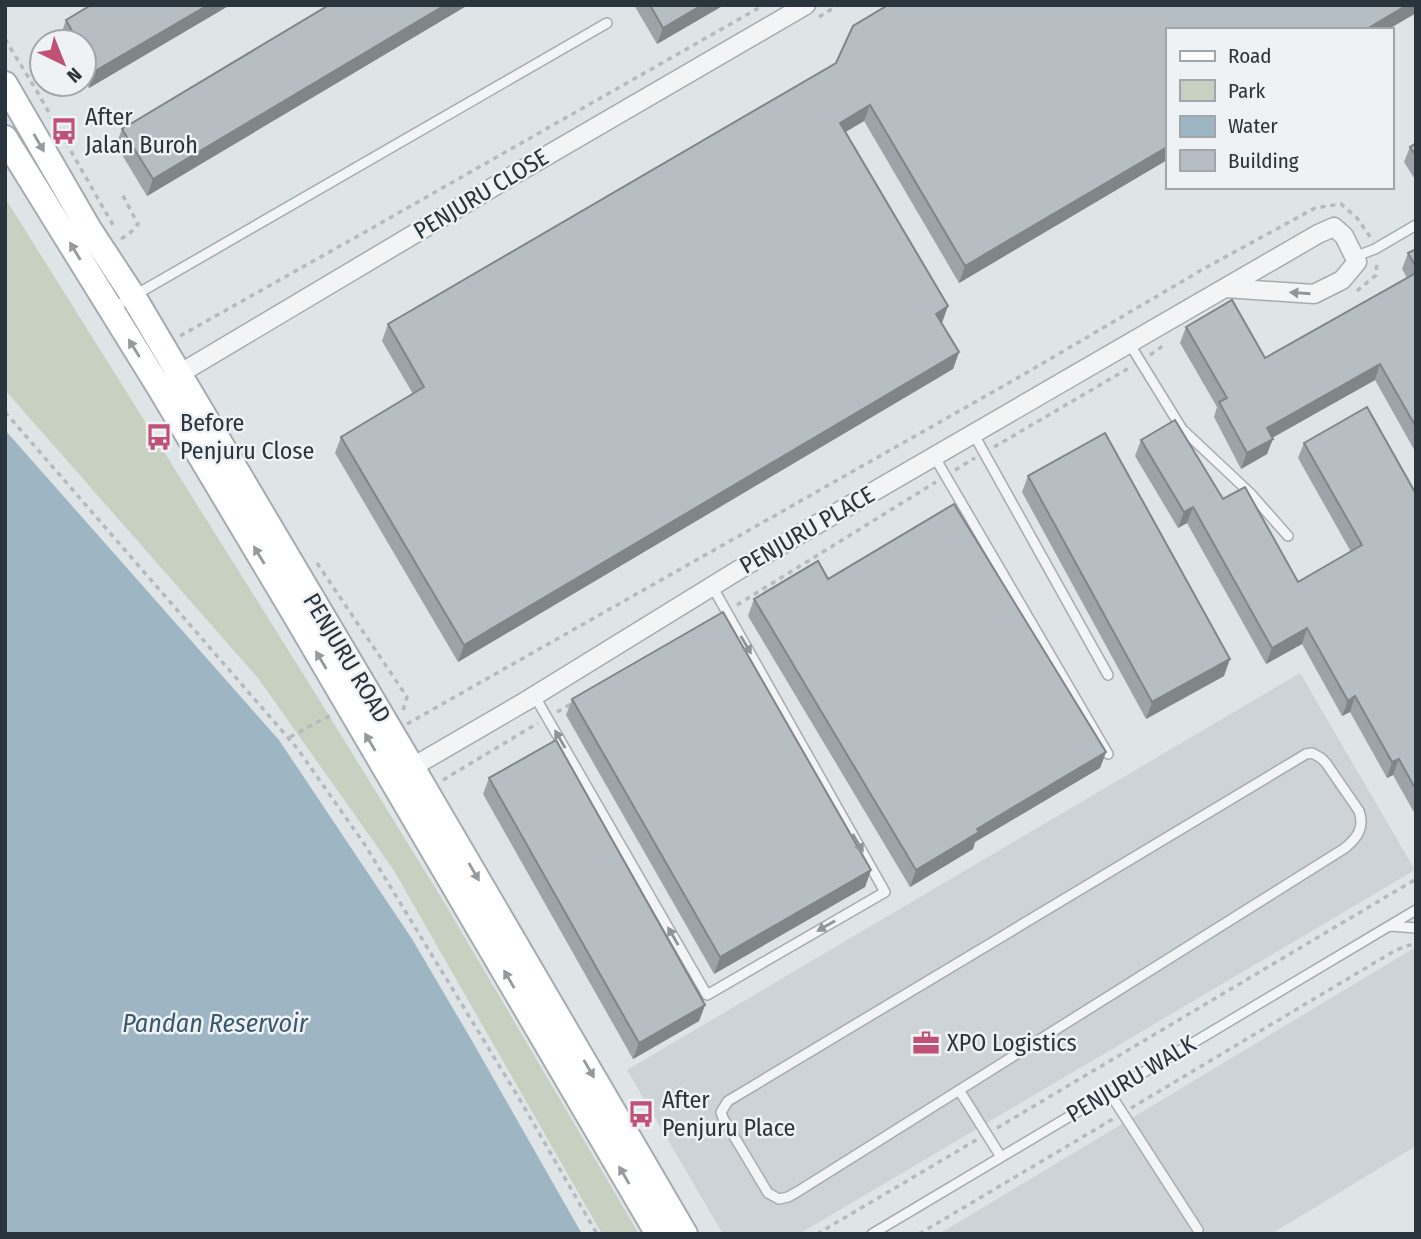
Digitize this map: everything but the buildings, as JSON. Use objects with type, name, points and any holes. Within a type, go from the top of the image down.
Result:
[{"type":"main road","name":"PENJURU ROAD","points":[[5,84],[89,229],[133,296],[169,380],[402,773],[658,1234]]},
{"type":"main road","name":"PENJURU ROAD","points":[[5,138],[110,309],[169,380],[392,732],[402,773],[426,790],[685,1234]]},
{"type":"street","name":"PENJURU CLOSE","points":[[169,380],[516,173],[806,5]]},
{"type":"street","name":"PENJURU PLACE","points":[[402,773],[712,586],[1318,234],[1334,227],[1344,236],[1354,257]]},
{"type":"street","points":[[1225,288],[1314,294],[1342,280],[1357,262],[1354,257]]},
{"type":"lane","points":[[110,309],[607,23]]},
{"type":"lane","points":[[1354,257],[1375,249],[1416,225]]},
{"type":"lane","points":[[1129,344],[1182,429],[1250,493],[1288,536]]},
{"type":"lane","points":[[973,433],[1108,675]]},
{"type":"lane","points":[[934,456],[1108,754]]},
{"type":"lane","points":[[950,509],[961,503]]},
{"type":"lane","points":[[534,695],[707,996],[885,892],[712,586]]},
{"type":"lane","points":[[1312,753],[1326,763],[1359,811],[1362,820],[1357,838],[959,1090],[797,1192],[779,1199],[768,1193],[721,1112],[728,1101],[1306,754],[1312,753]]},
{"type":"lane","name":"PENJURU WALK","points":[[872,1234],[1416,910]]},
{"type":"lane","points":[[1390,926],[1416,928]]},
{"type":"lane","points":[[959,1090],[1001,1157]]},
{"type":"lane","points":[[1109,1093],[1198,1230]]},
{"type":"path","points":[[180,336],[764,5]]},
{"type":"path","points":[[5,39],[114,227]]},
{"type":"path","points":[[121,192],[138,224],[121,239]]},
{"type":"path","points":[[392,732],[1021,376],[1205,268],[1315,208],[1341,204],[1357,218],[1372,239],[1377,254],[1376,275],[1354,292]]},
{"type":"path","points":[[726,612],[984,452],[1140,362],[1170,341]]},
{"type":"path","points":[[5,412],[290,737],[365,845],[520,1100],[597,1234]]},
{"type":"path","points":[[426,790],[583,697]]},
{"type":"path","points":[[290,737],[314,724]]},
{"type":"path","points":[[817,1234],[1416,878]]},
{"type":"path","points":[[919,1234],[1396,950],[1416,943]]},
{"type":"shaded area","points":[[1300,673],[1415,870],[799,1234],[723,1234],[627,1070]]},
{"type":"shaded area","points":[[1416,947],[1416,1146],[1271,1234],[939,1234]]},
{"type":"green space","points":[[5,198],[444,902],[639,1234],[602,1234],[393,869],[258,678],[5,390]]},
{"type":"water","name":"Pandan Reservoir","points":[[5,430],[279,740],[412,939],[582,1234],[5,1234]]},
{"type":"place","name":"After Jalan Buroh","points":[[64,131]]},
{"type":"place","name":"Before Penjuru Close","points":[[159,437]]},
{"type":"place","name":"XPO Logistics","points":[[926,1043]]},
{"type":"place","name":"After Penjuru Place","points":[[641,1114]]}]
